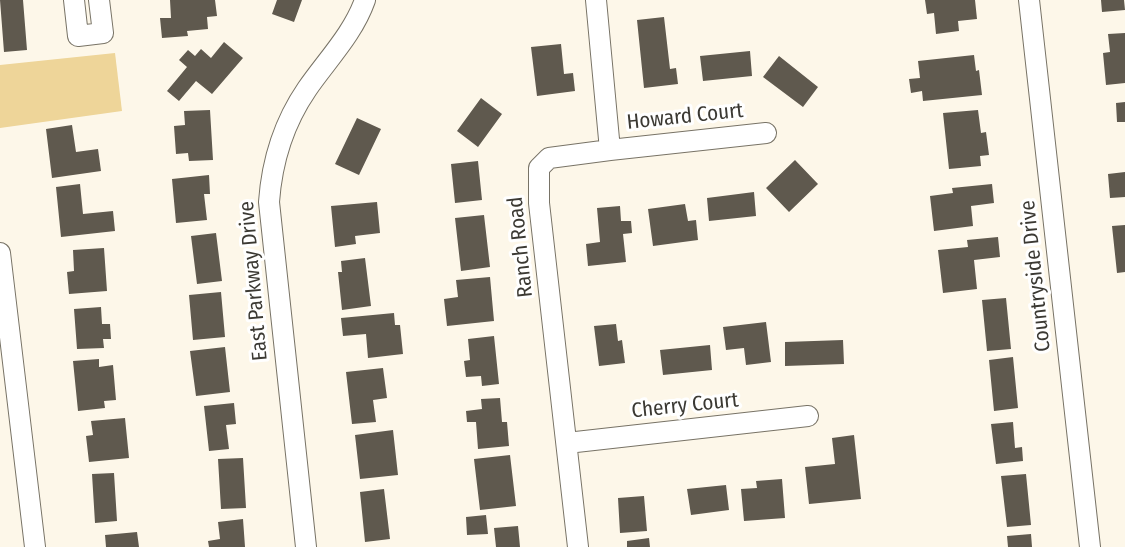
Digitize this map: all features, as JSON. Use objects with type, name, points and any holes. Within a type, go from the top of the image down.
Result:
[{"type":"street","points":[[74,0],[78,36],[102,33],[99,0]]},
{"type":"street","name":"East Parkway Drive","points":[[306,547],[269,202],[271,176],[279,141],[292,113],[345,40],[365,0]]},
{"type":"street","points":[[596,0],[610,150]]},
{"type":"street","name":"Countryside Drive","points":[[1029,0],[1090,547]]},
{"type":"street","name":"Howard Court","points":[[610,150],[766,133]]},
{"type":"street","name":"Ranch Road","points":[[578,547],[539,203],[539,168],[549,158],[610,150]]},
{"type":"street","points":[[0,253],[35,547]]},
{"type":"street","name":"Cherry Court","points":[[567,443],[808,416]]},
{"type":"shaded area","points":[[115,53],[122,111],[0,128],[0,65]]},
{"type":"building","points":[[0,0],[23,0],[27,50],[4,52]]},
{"type":"building","points":[[170,0],[215,0],[217,16],[207,17],[208,29],[187,31],[188,36],[162,38],[160,18],[171,18]]},
{"type":"building","points":[[277,0],[302,0],[294,22],[272,14]]},
{"type":"building","points":[[925,0],[975,0],[977,19],[958,21],[959,31],[936,34],[934,13],[927,14]]},
{"type":"building","points":[[1101,0],[1124,0],[1125,10],[1102,12]]},
{"type":"building","points":[[664,17],[670,69],[676,68],[678,84],[644,88],[637,20]]},
{"type":"building","points":[[1125,33],[1125,83],[1106,85],[1103,53],[1110,52],[1108,34]]},
{"type":"building","points":[[224,42],[243,58],[212,94],[196,81],[179,101],[167,91],[187,67],[179,60],[188,50],[195,56],[201,49],[211,58]]},
{"type":"building","points":[[561,44],[564,74],[573,73],[575,91],[537,96],[531,47]]},
{"type":"building","points":[[750,51],[752,76],[703,81],[700,56]]},
{"type":"building","points":[[974,55],[976,71],[979,70],[982,95],[923,101],[922,91],[911,93],[909,79],[920,78],[918,61]]},
{"type":"building","points":[[779,56],[818,87],[803,107],[763,77]]},
{"type":"building","points":[[481,98],[502,114],[478,147],[457,131]]},
{"type":"building","points":[[1125,102],[1125,122],[1117,122],[1116,103]]},
{"type":"building","points":[[210,110],[213,160],[189,161],[188,153],[176,154],[174,126],[185,125],[184,111]]},
{"type":"building","points":[[978,110],[981,133],[986,132],[989,155],[980,156],[981,166],[949,169],[943,113]]},
{"type":"building","points":[[357,118],[381,129],[359,175],[335,164]]},
{"type":"building","points":[[72,125],[76,152],[98,149],[101,171],[52,178],[46,129]]},
{"type":"building","points":[[795,160],[818,184],[789,212],[766,188]]},
{"type":"building","points":[[478,161],[482,200],[455,203],[451,164]]},
{"type":"building","points":[[1125,172],[1125,197],[1110,198],[1108,174]]},
{"type":"building","points":[[209,175],[210,194],[204,194],[207,220],[176,223],[172,179]]},
{"type":"building","points":[[80,184],[83,214],[113,211],[115,231],[61,237],[56,187]]},
{"type":"building","points":[[992,184],[994,203],[971,206],[973,226],[934,231],[930,196],[953,193],[952,188]]},
{"type":"building","points":[[754,192],[756,216],[709,221],[707,198]]},
{"type":"building","points":[[377,202],[380,233],[355,236],[356,244],[335,247],[331,206]]},
{"type":"building","points":[[685,204],[688,221],[696,220],[698,240],[653,246],[648,209]]},
{"type":"building","points":[[620,206],[621,221],[631,221],[632,233],[623,234],[626,262],[588,266],[586,244],[600,242],[597,208]]},
{"type":"building","points":[[484,215],[490,267],[461,271],[455,218]]},
{"type":"building","points":[[1125,225],[1125,272],[1117,273],[1112,226]]},
{"type":"building","points":[[216,233],[222,281],[197,284],[191,236]]},
{"type":"building","points":[[998,237],[1000,257],[974,260],[977,289],[943,293],[938,250],[968,247],[967,240]]},
{"type":"building","points":[[104,248],[107,291],[69,294],[67,272],[74,271],[73,250]]},
{"type":"building","points":[[365,258],[371,306],[342,310],[338,272],[342,272],[341,261]]},
{"type":"building","points":[[490,277],[494,321],[447,326],[444,299],[458,297],[456,280]]},
{"type":"building","points":[[221,292],[225,337],[193,340],[189,295]]},
{"type":"building","points":[[1006,298],[1011,349],[987,351],[982,300]]},
{"type":"building","points":[[101,307],[102,324],[110,324],[111,339],[103,339],[104,348],[77,349],[74,309]]},
{"type":"building","points":[[394,313],[395,325],[400,325],[403,354],[368,358],[366,334],[343,336],[341,318]]},
{"type":"building","points":[[766,322],[771,362],[746,365],[744,348],[726,350],[723,327]]},
{"type":"building","points":[[616,324],[618,341],[622,340],[625,363],[599,366],[594,326]]},
{"type":"building","points":[[494,336],[499,384],[482,386],[481,376],[466,377],[464,361],[470,360],[468,339]]},
{"type":"building","points":[[843,340],[844,364],[785,366],[785,342]]},
{"type":"building","points":[[710,345],[712,370],[663,375],[660,350]]},
{"type":"building","points":[[225,347],[230,392],[196,396],[190,351]]},
{"type":"building","points":[[1013,357],[1018,408],[994,411],[989,360]]},
{"type":"building","points":[[99,359],[99,367],[113,365],[116,400],[104,401],[105,408],[78,411],[73,361]]},
{"type":"building","points":[[383,368],[387,398],[373,400],[376,422],[352,424],[346,372]]},
{"type":"building","points":[[500,398],[502,422],[507,422],[509,446],[478,449],[476,422],[467,422],[466,411],[482,409],[481,399]]},
{"type":"building","points":[[234,403],[236,424],[226,425],[229,449],[209,451],[204,406]]},
{"type":"building","points":[[125,418],[129,458],[89,462],[86,436],[93,435],[91,421]]},
{"type":"building","points":[[1013,422],[1015,448],[1022,447],[1023,461],[996,464],[991,424]]},
{"type":"building","points":[[393,430],[398,475],[360,479],[355,435]]},
{"type":"building","points":[[854,435],[861,499],[809,504],[805,467],[835,464],[832,438]]},
{"type":"building","points":[[510,455],[516,506],[480,510],[474,459]]},
{"type":"building","points":[[243,458],[246,508],[221,509],[218,459]]},
{"type":"building","points":[[114,473],[117,521],[95,523],[92,474]]},
{"type":"building","points":[[1026,474],[1031,525],[1007,527],[1001,476]]},
{"type":"building","points":[[782,479],[785,518],[744,521],[741,489],[757,488],[756,481]]},
{"type":"building","points":[[726,485],[729,510],[691,515],[687,489]]},
{"type":"building","points":[[384,489],[390,539],[365,542],[360,492]]},
{"type":"building","points":[[644,496],[647,531],[620,533],[618,498]]},
{"type":"building","points":[[486,515],[488,534],[467,535],[466,517]]},
{"type":"building","points":[[243,519],[245,547],[209,547],[208,541],[220,539],[218,522]]},
{"type":"building","points":[[518,526],[520,547],[496,547],[494,528]]},
{"type":"building","points":[[137,532],[139,547],[106,547],[105,535]]},
{"type":"building","points":[[1031,534],[1032,547],[1008,547],[1007,536]]},
{"type":"building","points":[[649,538],[650,547],[627,547],[627,541]]}]
